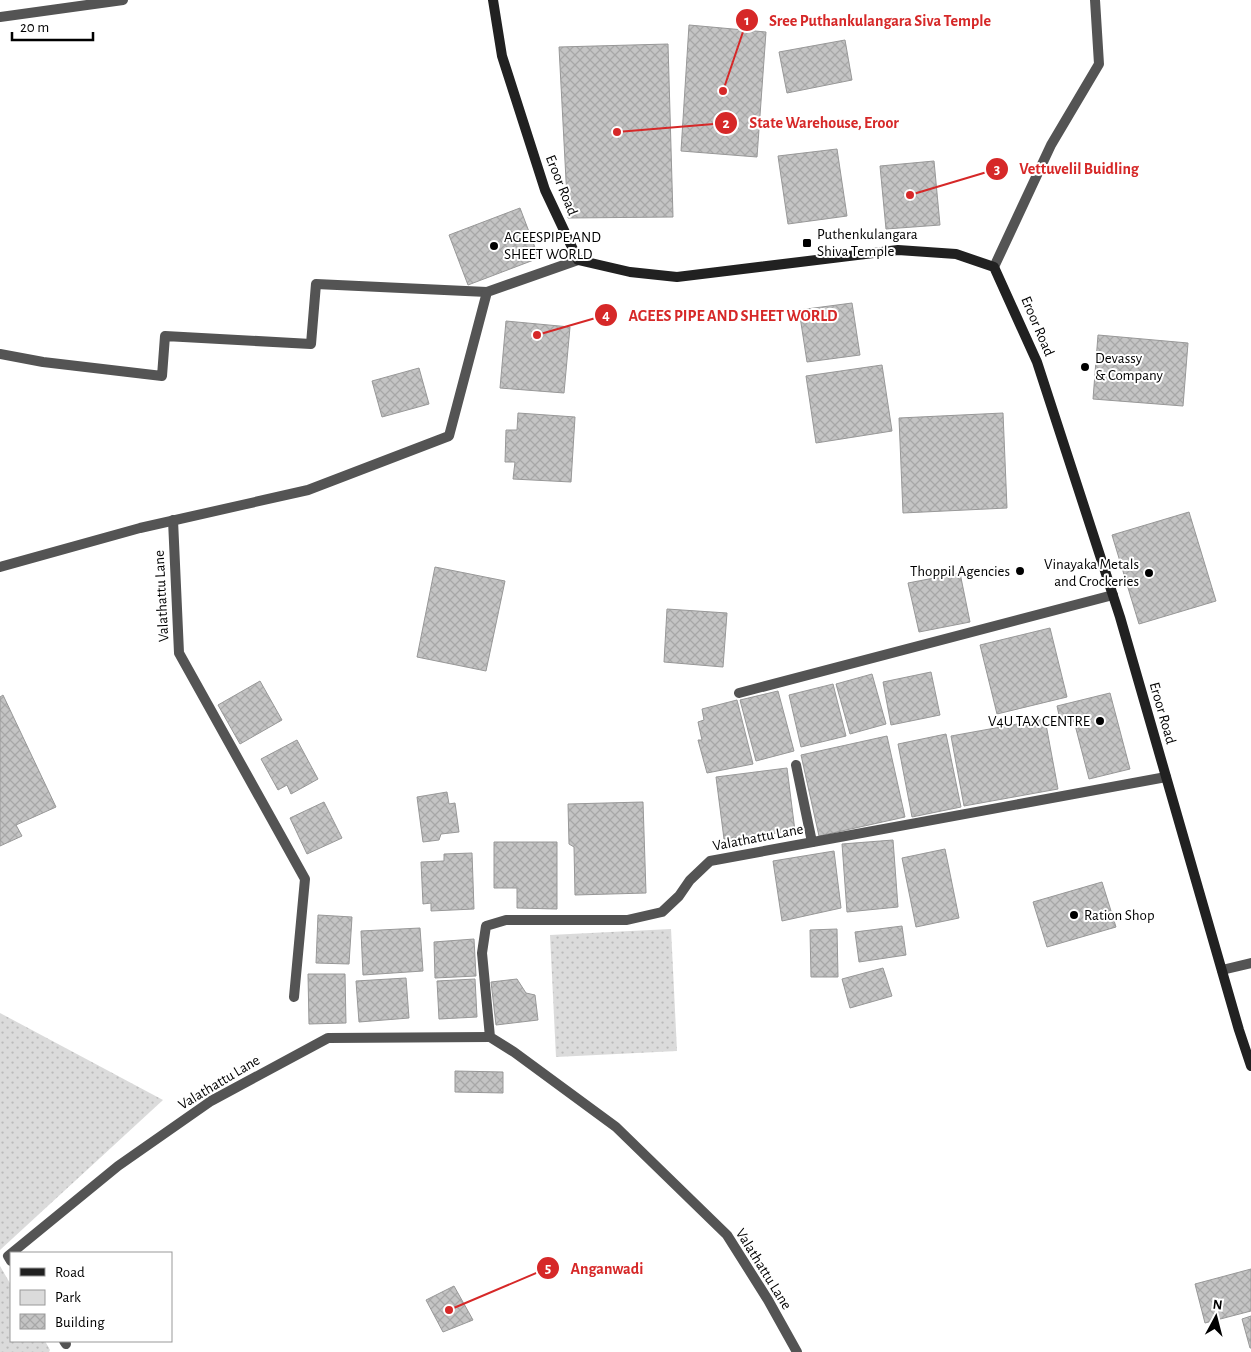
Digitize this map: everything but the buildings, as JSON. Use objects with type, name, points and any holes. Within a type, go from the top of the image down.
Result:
[{"type":"main road","name":"Eroor Road","points":[[493,0],[502,56],[539,172],[545,190],[578,260]]},
{"type":"main road","points":[[578,260],[630,272],[677,277],[898,250],[956,254],[994,267]]},
{"type":"main road","name":"Eroor Road","points":[[994,267],[1013,305],[1037,362],[1113,595],[1251,1066]]},
{"type":"street","points":[[0,18],[123,0]]},
{"type":"street","points":[[994,267],[1051,145],[1099,64],[1095,0]]},
{"type":"street","points":[[0,354],[44,362],[162,376],[165,336],[311,344],[316,284],[487,292],[578,260]]},
{"type":"street","points":[[0,568],[140,528],[308,490],[449,436],[487,292]]},
{"type":"street","name":"Valathattu Lane","points":[[173,520],[179,653],[305,879],[294,997]]},
{"type":"street","points":[[739,693],[1113,595]]},
{"type":"street","points":[[796,765],[812,842]]},
{"type":"street","name":"Valathattu Lane","points":[[490,1037],[482,952],[486,926],[506,920],[627,920],[662,912],[679,896],[690,880],[710,861],[1166,777]]},
{"type":"street","points":[[1222,970],[1251,963]]},
{"type":"street","name":"Valathattu Lane","points":[[13,1252],[118,1166],[211,1101],[328,1038],[490,1037],[514,1052],[616,1127],[727,1235],[768,1300],[797,1352]]},
{"type":"green space","points":[[671,929],[677,1051],[556,1057],[550,935]]},
{"type":"green space","points":[[0,1013],[163,1100],[0,1250]]},
{"type":"green space","points":[[0,1266],[10,1283],[10,1342],[46,1342],[50,1350],[49,1352],[0,1352]]},
{"type":"place","name":"Sree Puthankulangara Siva Temple","points":[[723,91]]},
{"type":"place","name":"State Warehouse, Eroor","points":[[617,132]]},
{"type":"place","name":"Vettuvelil Buidling","points":[[910,195]]},
{"type":"place","name":"Puthenkulangara Shiva Temple","points":[[807,243]]},
{"type":"place","name":"AGEESPIPE AND SHEET WORLD","points":[[494,246]]},
{"type":"place","name":"AGEES PIPE AND SHEET WORLD","points":[[537,335]]},
{"type":"place","name":"Devassy & Company","points":[[1085,367]]},
{"type":"place","name":"Thoppil Agencies","points":[[1020,571]]},
{"type":"place","name":"Vinayaka Metals and Crockeries","points":[[1149,573]]},
{"type":"place","name":"V4U TAX CENTRE","points":[[1100,721]]},
{"type":"place","name":"Ration Shop","points":[[1074,915]]},
{"type":"place","name":"Anganwadi","points":[[449,1310]]}]
